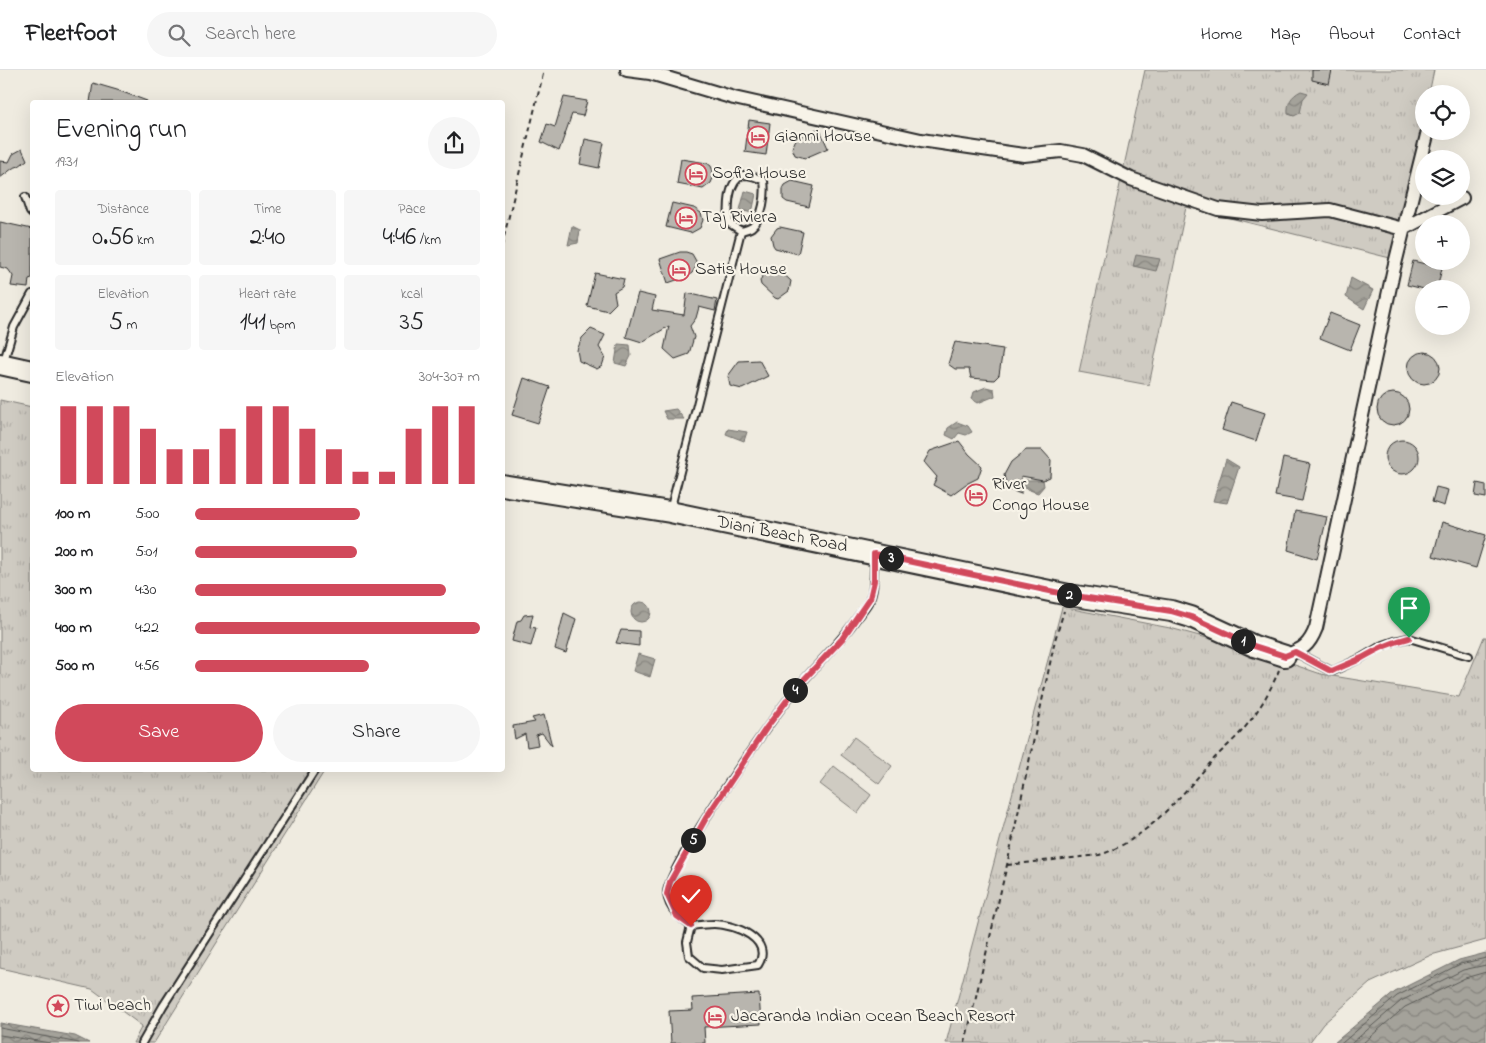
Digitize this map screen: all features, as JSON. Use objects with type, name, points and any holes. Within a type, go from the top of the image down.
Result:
[{"type":"main road","points":[[1,365],[30,371]]},
{"type":"main road","name":"Diani Beach Road","points":[[505,486],[670,512],[1069,595],[1171,611],[1191,617],[1254,646],[1290,654]]},
{"type":"street","points":[[627,70],[650,73],[734,98],[921,140],[1024,155],[1061,151],[1083,155],[1131,179],[1218,209],[1262,214],[1330,210],[1404,229],[1449,205]]},
{"type":"street","points":[[1290,654],[1300,651],[1309,642],[1318,620],[1404,229],[1426,140]]},
{"type":"lane","points":[[743,175],[756,176],[764,181],[766,188],[762,208],[751,228],[741,231],[729,223],[730,196],[739,177],[743,175]]},
{"type":"lane","points":[[25,197],[30,212]]},
{"type":"lane","points":[[670,512],[741,231]]},
{"type":"lane","points":[[1,365],[14,327],[30,298]]},
{"type":"lane","points":[[691,926],[687,942],[689,956],[704,968],[722,970],[758,966],[763,953],[760,946],[754,938],[738,927],[715,924],[691,926],[677,916],[667,894],[670,882],[706,818],[767,727],[797,687],[842,639],[870,598],[874,581],[874,554]]},
{"type":"lane","points":[[1290,654],[1332,671],[1361,658],[1381,646],[1409,638],[1469,656]]},
{"type":"lane","points":[[142,1043],[163,1006],[313,772]]},
{"type":"path","points":[[505,232],[544,70]]},
{"type":"path","points":[[965,1043],[1008,865],[1055,640],[1069,595]]},
{"type":"path","points":[[1008,865],[1099,855],[1114,851],[1128,842],[1158,818],[1187,790],[1243,730],[1290,654]]},
{"type":"green space","points":[[1145,70],[1434,70],[1431,85],[1415,85],[1415,140],[1420,140],[1417,150],[1415,150],[1415,161],[1394,259],[1186,207],[1149,385],[1079,372]]},
{"type":"green space","points":[[0,400],[30,407],[30,772],[324,772],[154,1043],[133,1043],[142,1026],[92,989],[0,968]]},
{"type":"green space","points":[[1062,607],[1170,628],[1248,649],[1321,674],[1459,697],[1484,637],[1486,637],[1486,940],[1431,955],[1370,983],[1323,1024],[1309,1043],[946,1043]]},
{"type":"green space","points":[[854,737],[892,766],[879,784],[841,755]]},
{"type":"green space","points":[[834,766],[871,795],[858,813],[820,784]]},
{"type":"water","points":[[1301,91],[1308,93],[1303,99],[1300,113],[1294,116],[1288,114],[1290,100]]},
{"type":"water","points":[[745,191],[756,194],[752,213],[740,210]]},
{"type":"water","points":[[572,226],[580,230],[578,243],[568,245]]},
{"type":"water","points":[[1136,255],[1160,259],[1156,271],[1133,266]]},
{"type":"water","points":[[1351,278],[1373,290],[1364,309],[1346,297]]},
{"type":"water","points":[[618,344],[630,345],[631,356],[626,366],[615,363]]},
{"type":"water","points":[[986,387],[994,389],[995,396],[978,403],[972,399],[974,392]]},
{"type":"water","points":[[676,409],[684,419],[667,419],[663,411]]},
{"type":"water","points":[[957,422],[968,426],[972,432],[966,435],[959,433],[954,439],[946,435],[948,428]]},
{"type":"water","points":[[728,429],[747,432],[744,441],[726,434]]},
{"type":"water","points":[[1226,459],[1239,467],[1227,503],[1213,501]]},
{"type":"water","points":[[1025,480],[1043,480],[1044,486],[1038,493],[1024,488]]},
{"type":"water","points":[[641,602],[648,605],[651,612],[648,619],[641,622],[634,619],[631,612],[634,605]]},
{"type":"water","points":[[638,654],[655,659],[650,677],[633,671]]},
{"type":"water","points":[[1486,953],[1486,1043],[1334,1043],[1395,992],[1459,960]]},
{"type":"water","points":[[0,1023],[75,1036],[89,1043],[0,1043]]},
{"type":"building","points":[[1312,70],[1332,70],[1329,84],[1312,80]]},
{"type":"building","points":[[93,83],[144,100],[90,100]]},
{"type":"building","points":[[564,97],[587,101],[583,116],[572,114],[559,151],[541,142],[547,124],[555,127]]},
{"type":"building","name":"Gianni House","points":[[749,120],[770,123],[766,155],[745,152]]},
{"type":"building","points":[[819,128],[828,148],[805,158],[795,155],[792,148],[796,139]]},
{"type":"building","points":[[585,139],[604,143],[599,168],[580,164]]},
{"type":"building","points":[[22,149],[27,160],[0,178],[0,161],[9,162],[13,154]]},
{"type":"building","name":"Sofia House","points":[[681,159],[707,163],[711,166],[713,178],[711,183],[703,189],[677,184]]},
{"type":"building","points":[[792,181],[814,186],[809,207],[787,202],[783,199],[785,185]]},
{"type":"building","name":"Taj Riviera","points":[[672,203],[694,208],[701,213],[703,220],[700,228],[691,233],[666,227]]},
{"type":"building","points":[[0,222],[30,229],[30,279],[28,288],[11,286],[13,276],[8,269],[0,267]]},
{"type":"building","points":[[780,227],[803,232],[798,254],[775,248],[773,245],[771,236]]},
{"type":"building","name":"Satis House","points":[[680,252],[692,254],[696,261],[696,267],[688,276],[668,283],[660,259]]},
{"type":"building","points":[[1413,261],[1415,261],[1415,270],[1442,270],[1439,280],[1415,280],[1415,287],[1407,285]]},
{"type":"building","points":[[768,268],[777,268],[791,281],[789,291],[778,299],[761,285],[760,281],[764,272]]},
{"type":"building","points":[[595,273],[624,279],[622,287],[614,292],[616,303],[608,311],[587,306]]},
{"type":"building","points":[[638,293],[655,297],[652,310],[684,315],[687,293],[717,300],[715,311],[699,307],[696,318],[690,326],[694,337],[689,354],[675,359],[664,349],[669,326],[642,342],[626,337]]},
{"type":"building","points":[[1330,313],[1360,325],[1350,350],[1320,338]]},
{"type":"building","points":[[591,329],[605,335],[599,347],[605,357],[602,366],[597,369],[579,361],[577,350],[582,338]]},
{"type":"building","points":[[955,342],[1003,349],[999,375],[994,380],[971,378],[969,369],[955,369],[948,364]]},
{"type":"building","points":[[1424,352],[1436,356],[1440,368],[1436,380],[1424,384],[1412,380],[1408,368],[1412,356]]},
{"type":"building","points":[[759,360],[768,376],[742,389],[730,386],[728,376],[739,361]]},
{"type":"building","points":[[524,378],[550,387],[538,423],[512,415]]},
{"type":"building","points":[[1393,393],[1404,398],[1409,409],[1404,420],[1393,425],[1382,420],[1377,409],[1382,398]]},
{"type":"building","points":[[1231,402],[1265,413],[1256,441],[1222,430]]},
{"type":"building","points":[[1402,440],[1409,441],[1414,445],[1418,450],[1418,464],[1414,469],[1409,473],[1402,474],[1395,473],[1390,469],[1386,464],[1385,457],[1386,450],[1390,445],[1395,441]]},
{"type":"building","points":[[959,441],[982,466],[978,478],[951,495],[933,485],[937,477],[924,462],[930,451]]},
{"type":"building","points":[[1026,450],[1042,450],[1051,460],[1050,477],[1043,480],[1021,476],[1021,494],[1007,489],[1004,475],[1011,462]]},
{"type":"building","points":[[1283,458],[1310,464],[1302,501],[1275,496]]},
{"type":"building","points":[[1477,483],[1486,485],[1486,498],[1475,496]]},
{"type":"building","points":[[1436,487],[1448,490],[1444,506],[1432,502]]},
{"type":"building","points":[[1295,511],[1327,517],[1317,559],[1288,550]]},
{"type":"building","points":[[1442,522],[1486,535],[1476,568],[1433,556]]},
{"type":"building","points":[[564,613],[576,619],[566,653],[555,649]]},
{"type":"building","points":[[533,614],[530,627],[536,628],[531,646],[512,641],[517,621],[521,620],[524,615]]},
{"type":"building","points":[[621,630],[639,631],[639,646],[616,643]]},
{"type":"building","points":[[544,715],[552,746],[542,733],[536,735],[538,745],[527,747],[525,734],[515,739],[513,726],[535,722],[532,718]]},
{"type":"building","name":"Jacaranda Indian Ocean Beach Resort","points":[[759,994],[761,1024],[704,1027],[705,1043],[671,1043],[669,1011],[693,1010],[692,998]]},
{"type":"place","name":"Gianni House","points":[[758,137]]},
{"type":"place","name":"Sofia House","points":[[696,174]]},
{"type":"place","name":"Taj Riviera","points":[[686,218]]},
{"type":"place","name":"Satis House","points":[[679,270]]},
{"type":"place","name":"River Congo House","points":[[976,495]]},
{"type":"place","name":"Tiwi beach","points":[[58,1006]]},
{"type":"place","name":"Jacaranda Indian Ocean Beach Resort","points":[[715,1017]]},
{"type":"route","points":[[691,926],[677,916],[667,894],[670,882],[706,818],[767,727],[797,687],[842,639],[870,598],[874,581],[874,554],[1069,595],[1171,611],[1208,624],[1254,646],[1285,656],[1295,652],[1332,671],[1361,658],[1381,646],[1409,638]]}]
